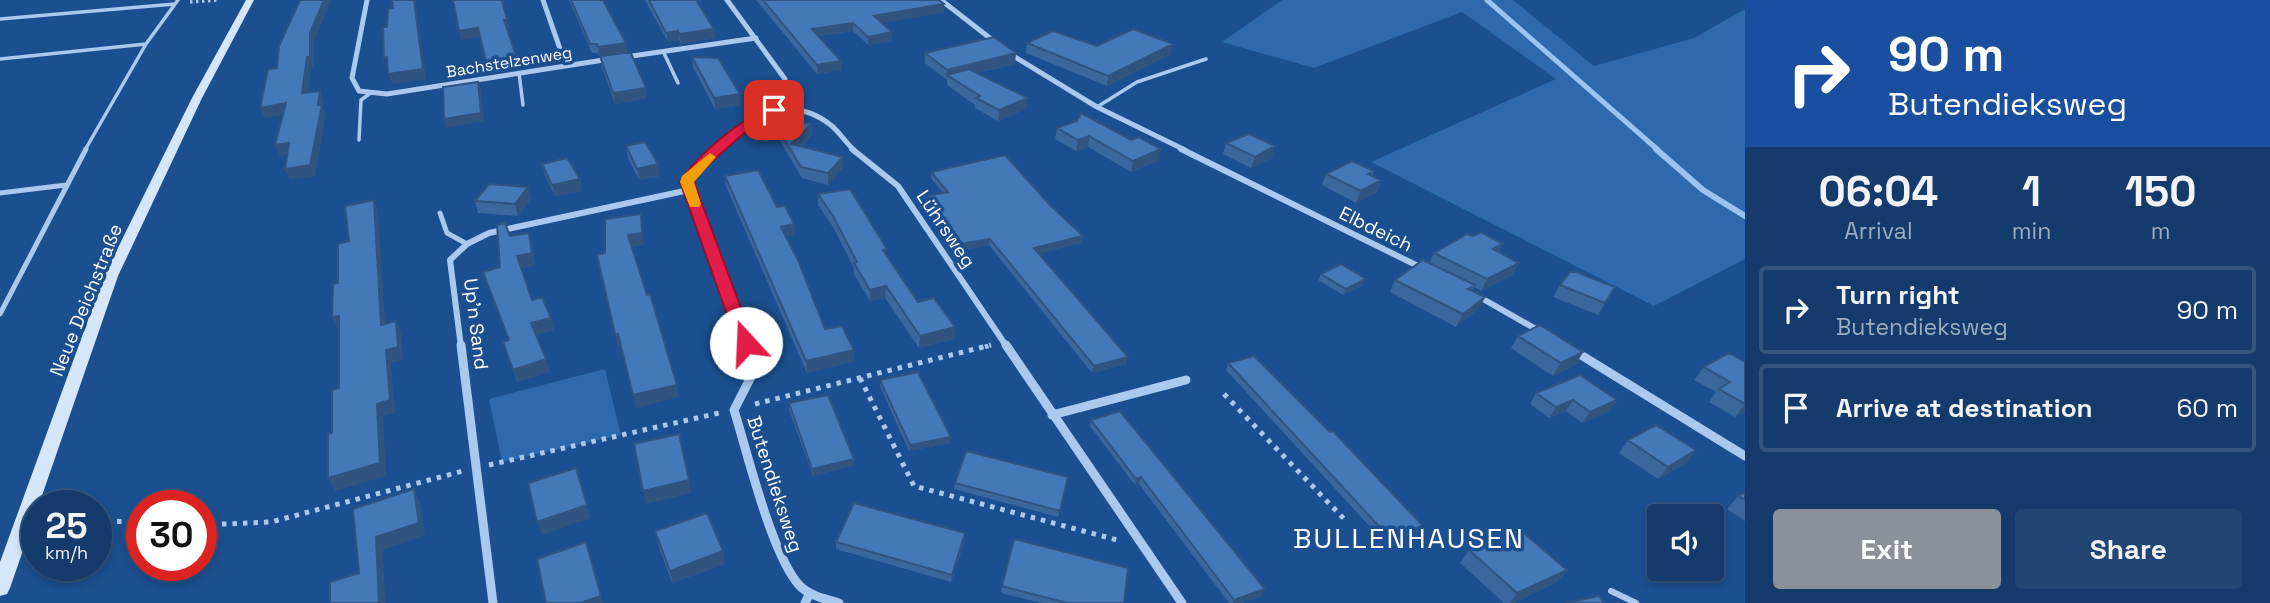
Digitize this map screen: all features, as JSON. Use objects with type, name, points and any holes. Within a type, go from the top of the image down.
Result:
[{"type":"street","name":"Neue Deichstraße","points":[[0,588],[111,276],[197,98],[250,0]]},
{"type":"street","points":[[367,0],[352,78],[359,91],[372,92]]},
{"type":"street","points":[[543,0],[566,65]]},
{"type":"street","points":[[727,0],[785,79]]},
{"type":"street","points":[[941,0],[997,44]]},
{"type":"street","name":"Bachstelzenweg","points":[[372,92],[387,94],[756,38]]},
{"type":"street","name":"Elbdeich","points":[[1006,51],[1097,107],[1428,271]]},
{"type":"street","name":"Lührsweg","points":[[774,110],[796,109],[813,114],[834,128],[851,148],[898,186],[1182,603]]},
{"type":"street","points":[[467,244],[489,233],[689,190],[687,182],[694,171],[743,128],[774,110]]},
{"type":"street","name":"Butendieksweg","points":[[689,190],[755,369],[734,410],[783,561],[798,585],[810,593],[839,603]]},
{"type":"street","name":"Up'n Sand","points":[[467,244],[450,260],[493,603]]},
{"type":"street","points":[[1464,289],[1544,333]]},
{"type":"street","points":[[1566,346],[1745,456]]},
{"type":"street","points":[[1052,415],[1186,380]]},
{"type":"street","points":[[805,603],[810,593]]},
{"type":"lane","points":[[0,19],[177,2]]},
{"type":"lane","points":[[0,314],[66,185],[146,44],[177,2]]},
{"type":"lane","points":[[0,59],[146,44]]},
{"type":"lane","points":[[663,51],[678,83]]},
{"type":"lane","points":[[1097,107],[1137,82],[1206,59]]},
{"type":"lane","points":[[519,73],[523,105]]},
{"type":"lane","points":[[774,110],[786,88],[785,79]]},
{"type":"lane","points":[[359,140],[361,100],[372,92]]},
{"type":"lane","points":[[0,193],[66,185]]},
{"type":"lane","points":[[440,213],[447,233],[467,244]]},
{"type":"lane","points":[[1611,591],[1636,603]]},
{"type":"path","points":[[177,2],[217,0]]},
{"type":"path","points":[[217,524],[271,522],[476,467],[734,410],[1003,342]]},
{"type":"path","points":[[860,378],[914,486],[1144,547]]},
{"type":"path","points":[[1224,394],[1347,522]]},
{"type":"shaded area","points":[[1282,0],[1513,0],[1594,66],[1694,38],[1745,9],[1745,259],[1654,306],[1371,162],[1556,79],[1462,12],[1314,68],[1222,42]]},
{"type":"shaded area","points":[[605,369],[621,435],[502,462],[489,399]]},
{"type":"building","points":[[300,0],[324,0],[310,33],[310,57],[307,57],[302,93],[320,91],[318,105],[322,105],[310,165],[285,169],[289,143],[275,145],[286,103],[260,108],[268,69],[277,68],[279,46]]},
{"type":"building","points":[[392,0],[414,0],[423,69],[388,74],[387,57],[384,58],[383,27],[387,27],[388,9],[393,8]]},
{"type":"building","points":[[453,0],[502,0],[507,20],[504,20],[516,56],[486,61],[478,28],[459,31]]},
{"type":"building","points":[[571,0],[603,0],[626,43],[598,47],[597,44],[590,44]]},
{"type":"building","points":[[649,0],[696,0],[714,29],[666,33]]},
{"type":"building","points":[[763,0],[939,0],[944,4],[874,16],[892,32],[868,37],[853,23],[812,29],[841,61],[817,65]]},
{"type":"building","points":[[1133,29],[1173,44],[1108,76],[1027,43],[1053,31],[1097,46]]},
{"type":"building","points":[[994,37],[1016,53],[947,70],[925,53]]},
{"type":"building","points":[[631,53],[646,88],[613,93],[600,56]]},
{"type":"building","points":[[692,57],[718,58],[740,94],[714,98]]},
{"type":"building","points":[[969,69],[1028,98],[999,110],[976,98],[980,96],[947,75]]},
{"type":"building","points":[[478,82],[481,113],[444,119],[443,87]]},
{"type":"building","points":[[1081,113],[1131,140],[1139,137],[1161,149],[1133,161],[1089,136],[1078,140],[1057,128],[1077,121]]},
{"type":"building","points":[[770,115],[811,124],[791,144],[843,157],[828,173],[801,167]]},
{"type":"building","points":[[1249,134],[1275,146],[1255,157],[1226,143]]},
{"type":"building","points":[[645,142],[658,164],[637,169],[626,146]]},
{"type":"building","points":[[1005,155],[1049,204],[1083,236],[1034,248],[1128,357],[1094,366],[990,239],[960,244],[927,196],[948,192],[931,172]]},
{"type":"building","points":[[567,158],[580,179],[552,185],[542,164]]},
{"type":"building","points":[[1352,161],[1374,171],[1368,174],[1381,180],[1361,191],[1326,174]]},
{"type":"building","points":[[758,170],[777,207],[785,206],[794,224],[781,227],[798,260],[825,329],[842,326],[854,350],[806,361],[725,176]]},
{"type":"building","points":[[489,184],[528,187],[515,204],[475,201]]},
{"type":"building","points":[[850,189],[887,249],[883,250],[918,302],[934,298],[955,327],[920,336],[886,286],[870,290],[854,263],[857,262],[833,216],[818,194]]},
{"type":"building","points":[[374,200],[381,325],[396,321],[398,347],[386,350],[390,400],[377,404],[380,463],[328,478],[332,390],[339,388],[339,316],[332,317],[333,284],[338,283],[338,244],[349,241],[345,206]]},
{"type":"building","points":[[641,214],[642,233],[628,235],[647,295],[650,294],[677,385],[633,395],[618,334],[615,334],[597,255],[605,253],[605,219]]},
{"type":"building","points":[[505,223],[510,236],[529,233],[532,253],[517,256],[532,300],[542,297],[551,318],[531,323],[546,359],[513,370],[503,342],[509,340],[483,272],[500,267],[497,225]]},
{"type":"building","points":[[1481,232],[1503,244],[1493,249],[1519,263],[1487,279],[1434,253],[1467,234],[1473,236]]},
{"type":"building","points":[[1423,260],[1475,285],[1468,289],[1485,297],[1463,314],[1395,280]]},
{"type":"building","points":[[1341,264],[1366,279],[1346,289],[1321,274]]},
{"type":"building","points":[[1570,272],[1615,287],[1605,303],[1560,285]]},
{"type":"building","points":[[1540,325],[1583,352],[1561,363],[1518,336]]},
{"type":"building","points":[[1729,353],[1745,362],[1745,404],[1719,389],[1730,382],[1704,367]]},
{"type":"building","points":[[1254,356],[1330,432],[1333,431],[1423,526],[1388,536],[1228,363]]},
{"type":"building","points":[[918,372],[951,437],[910,445],[880,380]]},
{"type":"building","points":[[1580,375],[1617,400],[1590,412],[1573,400],[1556,407],[1536,393]]},
{"type":"building","points":[[828,395],[854,459],[812,469],[789,403]]},
{"type":"building","points":[[1120,411],[1265,589],[1234,600],[1141,477],[1136,479],[1091,420]]},
{"type":"building","points":[[1656,425],[1696,450],[1668,467],[1628,440]]},
{"type":"building","points":[[679,434],[689,480],[643,491],[634,444]]},
{"type":"building","points":[[966,451],[1068,477],[1060,511],[955,483]]},
{"type":"building","points":[[576,468],[587,505],[537,522],[528,483]]},
{"type":"building","points":[[414,489],[419,523],[376,537],[379,603],[330,603],[330,582],[359,573],[353,509]]},
{"type":"building","points":[[854,503],[965,533],[952,575],[836,542]]},
{"type":"building","points":[[707,513],[723,551],[670,571],[655,531]]},
{"type":"building","points":[[1518,528],[1567,570],[1517,593],[1469,550]]},
{"type":"building","points":[[1014,539],[1128,568],[1124,603],[1067,603],[1002,586]]},
{"type":"building","points":[[586,542],[601,596],[580,603],[546,603],[537,559]]},
{"type":"building","points":[[1599,596],[1604,603],[1565,603]]},
{"type":"waterway","points":[[1487,0],[1658,150]]},
{"type":"waterway","points":[[1656,149],[1703,190],[1745,216]]},
{"type":"slow traffic","points":[[694,204],[687,182],[689,176],[710,157]]},
{"type":"district","name":"BULLENHAUSEN","points":[[1409,538]]},
{"type":"route","points":[[746,343],[687,182],[694,171],[743,128],[774,110]]}]
